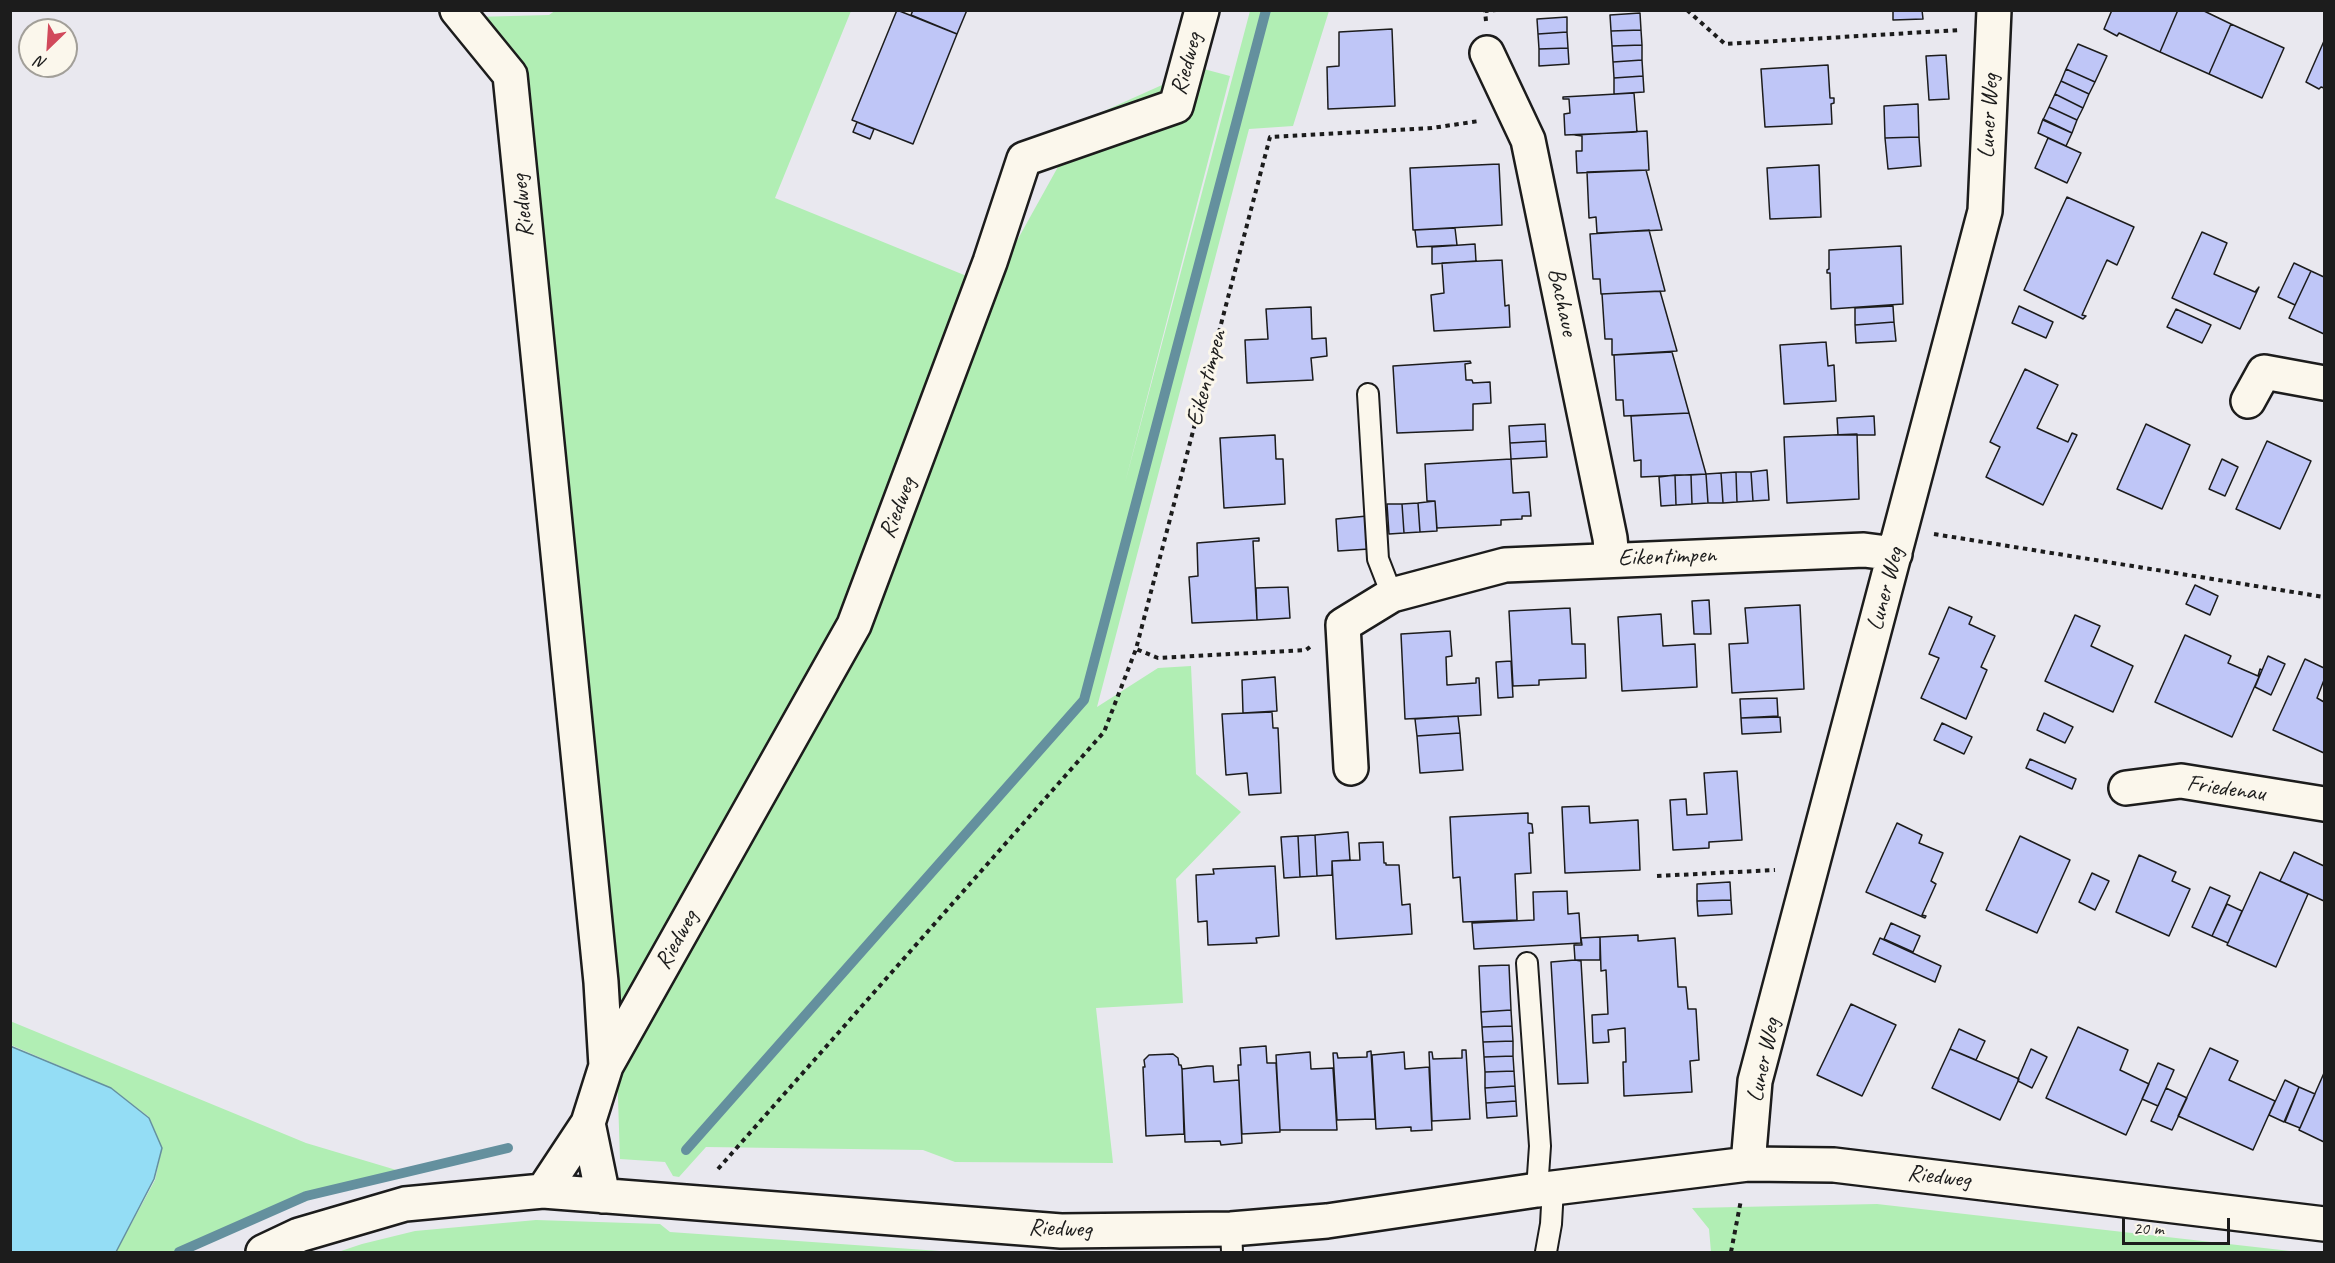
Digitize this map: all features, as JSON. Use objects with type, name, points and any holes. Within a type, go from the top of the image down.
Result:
[{"type":"street","name":"Riedweg","points":[[457,10],[510,75],[601,982],[606,1066]]},
{"type":"street","name":"Riedweg","points":[[543,1191],[588,1123],[606,1066],[854,625],[990,262],[1024,159],[1176,106],[1202,10]]},
{"type":"street","name":"Luner Weg","points":[[1748,1164],[1755,1082],[1985,211],[1994,20]]},
{"type":"street","name":"Bachaue","points":[[1487,52],[1528,140],[1610,538],[1612,559]]},
{"type":"street","points":[[2248,401],[2264,372],[2325,383]]},
{"type":"street","name":"Eikentimpen","points":[[1343,625],[1392,595],[1505,565],[1864,550],[1898,541]]},
{"type":"street","points":[[1343,625],[1351,768]]},
{"type":"street","name":"Friedenau","points":[[2126,788],[2181,781],[2325,804]]},
{"type":"street","name":"Riedweg","points":[[588,1123],[603,1196]]},
{"type":"street","name":"Riedweg","points":[[263,1252],[299,1235],[405,1204],[543,1191],[1061,1231],[1231,1241],[1327,1221],[1545,1189],[1748,1164],[1834,1165],[2325,1224]]},
{"type":"lane","points":[[1368,394],[1378,559],[1392,595]]},
{"type":"lane","points":[[1527,963],[1540,1146],[1551,1224],[1546,1252]]},
{"type":"path","points":[[1687,10],[1725,44],[1994,20]]},
{"type":"path","name":"Eikentimpen","points":[[1136,650],[1270,137],[1432,128],[1517,116]]},
{"type":"path","points":[[1898,541],[2325,597]]},
{"type":"path","points":[[689,1203],[1104,732],[1136,650],[1158,658],[1306,650],[1343,625]]},
{"type":"path","points":[[1657,876],[1812,869]]},
{"type":"path","points":[[1731,1252],[1748,1164]]},
{"type":"green space","points":[[556,10],[851,11],[775,198],[974,279],[844,619],[615,1026],[520,69],[474,17],[549,15]]},
{"type":"green space","points":[[1250,11],[1329,11],[1293,126],[1249,129],[1097,707],[1158,668],[1191,666],[1196,774],[1241,812],[1176,879],[1183,1003],[1096,1008],[1113,1163],[955,1162],[923,1150],[706,1147],[679,1177],[673,1176],[665,1162],[620,1159],[617,1068],[863,629],[1004,264],[1084,120],[1200,68],[1230,76],[1125,483]]},
{"type":"green space","points":[[10,1021],[306,1143],[403,1172],[344,1187],[290,1207],[190,1252],[116,1252],[155,1180],[162,1148],[149,1117],[111,1088],[11,1045]]},
{"type":"green space","points":[[1877,1204],[2299,1252],[1711,1252],[1709,1229],[1692,1208]]},
{"type":"green space","points":[[536,1220],[660,1224],[670,1232],[954,1252],[338,1252],[415,1231]]},
{"type":"water","points":[[10,1046],[111,1088],[149,1118],[162,1148],[154,1179],[116,1252],[11,1252]]},
{"type":"building","points":[[897,10],[957,34],[913,144],[852,120]]},
{"type":"building","points":[[913,10],[967,10],[957,34],[911,15]]},
{"type":"building","points":[[1893,10],[1922,10],[1923,19],[1893,20]]},
{"type":"building","points":[[2112,10],[2178,10],[2160,52],[2119,33],[2117,36],[2104,29]]},
{"type":"building","points":[[2178,10],[2202,10],[2231,24],[2209,74],[2160,52]]},
{"type":"building","points":[[1640,13],[1641,30],[1611,31],[1610,15]]},
{"type":"building","points":[[1567,17],[1567,32],[1538,34],[1537,19]]},
{"type":"building","points":[[2231,24],[2284,48],[2262,98],[2209,74]]},
{"type":"building","points":[[1392,29],[1395,106],[1328,109],[1327,67],[1339,66],[1339,32]]},
{"type":"building","points":[[1641,30],[1642,45],[1612,46],[1611,31]]},
{"type":"building","points":[[1567,32],[1568,48],[1539,49],[1538,34]]},
{"type":"building","points":[[2324,41],[2324,88],[2319,89],[2306,82]]},
{"type":"building","points":[[2078,44],[2107,56],[2095,82],[2066,69]]},
{"type":"building","points":[[1642,45],[1642,60],[1613,62],[1612,46]]},
{"type":"building","points":[[1568,48],[1569,64],[1539,66],[1539,49]]},
{"type":"building","points":[[1946,55],[1949,99],[1929,100],[1926,56]]},
{"type":"building","points":[[1642,60],[1643,76],[1614,78],[1613,62]]},
{"type":"building","points":[[1828,65],[1830,98],[1834,98],[1834,103],[1831,104],[1832,124],[1765,127],[1761,69]]},
{"type":"building","points":[[2066,69],[2095,82],[2089,94],[2061,81]]},
{"type":"building","points":[[1643,76],[1644,92],[1614,94],[1614,78]]},
{"type":"building","points":[[2061,81],[2089,94],[2083,108],[2055,94]]},
{"type":"building","points":[[1634,93],[1637,132],[1565,135],[1564,114],[1570,113],[1569,99],[1563,99],[1563,97]]},
{"type":"building","points":[[2055,94],[2083,108],[2077,120],[2049,107]]},
{"type":"building","points":[[1918,104],[1919,137],[1885,138],[1884,106]]},
{"type":"building","points":[[2049,107],[2077,120],[2072,133],[2043,120]]},
{"type":"building","points":[[2043,119],[2072,133],[2066,146],[2038,133]]},
{"type":"building","points":[[857,122],[874,129],[870,139],[853,132]]},
{"type":"building","points":[[1647,131],[1649,170],[1577,173],[1576,151],[1582,151],[1582,136],[1575,135]]},
{"type":"building","points":[[1919,137],[1921,166],[1888,169],[1885,138]]},
{"type":"building","points":[[2048,138],[2081,153],[2067,183],[2035,168]]},
{"type":"building","points":[[1499,164],[1502,225],[1413,230],[1410,168]]},
{"type":"building","points":[[1819,165],[1821,217],[1770,219],[1767,168]]},
{"type":"building","points":[[1646,170],[1662,230],[1597,233],[1596,217],[1589,218],[1587,172]]},
{"type":"building","points":[[2067,197],[2134,227],[2117,265],[2107,260],[2082,315],[2086,316],[2083,319],[2024,290]]},
{"type":"building","points":[[1455,228],[1457,245],[1417,247],[1415,230]]},
{"type":"building","points":[[1649,230],[1665,291],[1601,294],[1600,279],[1593,279],[1590,234]]},
{"type":"building","points":[[2202,232],[2227,243],[2214,274],[2255,292],[2259,287],[2240,329],[2172,298]]},
{"type":"building","points":[[1475,244],[1476,261],[1432,264],[1432,247]]},
{"type":"building","points":[[1901,246],[1903,304],[1831,309],[1830,273],[1827,273],[1829,250]]},
{"type":"building","points":[[1502,260],[1505,306],[1509,305],[1510,327],[1434,331],[1431,295],[1444,293],[1442,263]]},
{"type":"building","points":[[2294,263],[2311,271],[2295,305],[2278,297]]},
{"type":"building","points":[[2311,271],[2324,277],[2324,334],[2289,318]]},
{"type":"building","points":[[1660,291],[1677,351],[1612,355],[1612,339],[1605,339],[1602,294]]},
{"type":"building","points":[[1893,306],[1894,322],[1855,325],[1855,308]]},
{"type":"building","points":[[2019,306],[2053,322],[2046,338],[2012,323]]},
{"type":"building","points":[[1311,307],[1312,339],[1326,338],[1327,356],[1311,358],[1313,380],[1247,383],[1245,340],[1268,339],[1266,309]]},
{"type":"building","points":[[2176,309],[2211,325],[2202,343],[2167,327]]},
{"type":"building","points":[[1894,322],[1896,341],[1856,343],[1855,325]]},
{"type":"building","points":[[1826,342],[1828,366],[1834,365],[1836,401],[1784,404],[1780,345]]},
{"type":"building","points":[[1672,352],[1689,413],[1624,416],[1623,400],[1616,400],[1614,355]]},
{"type":"building","points":[[1470,361],[1471,363],[1465,364],[1466,380],[1472,380],[1473,383],[1490,382],[1491,403],[1473,404],[1473,430],[1397,433],[1393,366]]},
{"type":"building","points":[[2025,369],[2058,385],[2037,428],[2068,442],[2072,433],[2077,435],[2043,505],[1986,477],[2000,447],[1990,442]]},
{"type":"building","points":[[1689,413],[1706,474],[1641,477],[1641,460],[1634,461],[1631,416]]},
{"type":"building","points":[[1874,416],[1875,435],[1838,435],[1837,418]]},
{"type":"building","points":[[1545,424],[1546,441],[1510,443],[1509,426]]},
{"type":"building","points":[[2146,424],[2190,445],[2162,509],[2117,489]]},
{"type":"building","points":[[1857,434],[1859,499],[1787,503],[1784,437]]},
{"type":"building","points":[[1275,435],[1276,459],[1283,459],[1285,504],[1224,508],[1220,438]]},
{"type":"building","points":[[1546,441],[1547,457],[1511,459],[1510,443]]},
{"type":"building","points":[[2267,441],[2311,461],[2280,529],[2236,509]]},
{"type":"building","points":[[1511,459],[1513,493],[1529,492],[1531,516],[1501,520],[1501,525],[1437,528],[1435,501],[1427,501],[1425,464]]},
{"type":"building","points":[[2222,459],[2238,467],[2225,496],[2209,489]]},
{"type":"building","points":[[1767,470],[1769,500],[1753,501],[1751,472]]},
{"type":"building","points":[[1736,472],[1737,502],[1723,503],[1721,473]]},
{"type":"building","points":[[1736,472],[1751,472],[1753,501],[1737,502]]},
{"type":"building","points":[[1721,473],[1723,503],[1708,503],[1706,474]]},
{"type":"building","points":[[1706,474],[1708,503],[1692,504],[1691,475]]},
{"type":"building","points":[[1675,475],[1691,475],[1692,504],[1676,505]]},
{"type":"building","points":[[1675,475],[1676,505],[1661,506],[1659,477]]},
{"type":"building","points":[[1435,501],[1437,531],[1420,532],[1418,503]]},
{"type":"building","points":[[1418,503],[1420,532],[1404,533],[1402,504]]},
{"type":"building","points":[[1387,504],[1402,504],[1404,533],[1389,534]]},
{"type":"building","points":[[1367,516],[1369,549],[1338,551],[1336,519]]},
{"type":"building","points":[[1259,538],[1259,541],[1253,541],[1257,620],[1192,623],[1189,577],[1198,576],[1197,543]]},
{"type":"building","points":[[2195,585],[2218,596],[2210,615],[2186,604]]},
{"type":"building","points":[[1288,587],[1290,618],[1257,620],[1256,588]]},
{"type":"building","points":[[1709,600],[1711,634],[1694,634],[1692,601]]},
{"type":"building","points":[[1800,605],[1804,689],[1732,693],[1729,644],[1748,643],[1745,608]]},
{"type":"building","points":[[1949,607],[1972,617],[1969,624],[1995,636],[1981,667],[1987,670],[1966,719],[1921,698],[1939,658],[1929,654]]},
{"type":"building","points":[[1570,608],[1572,644],[1585,644],[1586,678],[1539,680],[1539,685],[1513,686],[1509,611]]},
{"type":"building","points":[[1661,614],[1663,646],[1695,644],[1697,687],[1622,691],[1618,617]]},
{"type":"building","points":[[2075,615],[2100,626],[2091,646],[2133,666],[2113,712],[2045,681]]},
{"type":"building","points":[[1450,631],[1452,656],[1446,657],[1447,685],[1476,683],[1476,678],[1479,678],[1481,715],[1405,719],[1401,634]]},
{"type":"building","points":[[2185,635],[2231,656],[2228,663],[2258,676],[2260,669],[2262,670],[2232,737],[2155,702]]},
{"type":"building","points":[[2268,656],[2285,664],[2271,695],[2255,687]]},
{"type":"building","points":[[2305,659],[2324,668],[2324,680],[2317,698],[2324,702],[2324,753],[2273,730]]},
{"type":"building","points":[[1511,661],[1513,697],[1498,698],[1496,662]]},
{"type":"building","points":[[1275,677],[1277,711],[1243,713],[1242,680]]},
{"type":"building","points":[[1777,698],[1778,716],[1741,718],[1740,699]]},
{"type":"building","points":[[1272,712],[1273,728],[1278,728],[1281,793],[1249,795],[1247,773],[1226,775],[1222,714]]},
{"type":"building","points":[[2044,713],[2073,727],[2065,743],[2037,730]]},
{"type":"building","points":[[1458,716],[1460,733],[1417,736],[1415,719]]},
{"type":"building","points":[[1780,717],[1781,732],[1742,734],[1741,718]]},
{"type":"building","points":[[1942,723],[1972,737],[1964,754],[1934,740]]},
{"type":"building","points":[[1460,733],[1463,770],[1420,773],[1417,736]]},
{"type":"building","points":[[2030,759],[2076,779],[2072,789],[2026,768]]},
{"type":"building","points":[[1737,771],[1742,840],[1709,842],[1709,848],[1673,850],[1670,800],[1686,799],[1687,815],[1707,814],[1704,773]]},
{"type":"building","points":[[1589,806],[1590,823],[1638,820],[1640,870],[1565,873],[1562,807]]},
{"type":"building","points":[[1528,813],[1528,823],[1532,824],[1533,833],[1529,833],[1531,873],[1515,874],[1517,920],[1463,922],[1460,877],[1453,878],[1450,817]]},
{"type":"building","points":[[1897,823],[1922,835],[1919,843],[1943,853],[1931,881],[1936,884],[1922,915],[1926,916],[1925,918],[1866,892]]},
{"type":"building","points":[[1348,832],[1350,860],[1332,861],[1332,875],[1317,876],[1315,835]]},
{"type":"building","points":[[1315,835],[1317,876],[1300,877],[1298,836]]},
{"type":"building","points":[[1298,836],[1300,877],[1284,878],[1281,837]]},
{"type":"building","points":[[2020,836],[2070,860],[2037,933],[1986,910]]},
{"type":"building","points":[[1383,842],[1384,863],[1399,865],[1402,905],[1410,904],[1412,934],[1336,939],[1332,861],[1360,860],[1359,843]]},
{"type":"building","points":[[2294,852],[2324,866],[2324,901],[2280,881]]},
{"type":"building","points":[[2139,855],[2176,872],[2172,881],[2190,889],[2169,936],[2116,912]]},
{"type":"building","points":[[1275,866],[1279,936],[1256,938],[1257,943],[1208,945],[1207,921],[1198,922],[1196,875],[1214,874],[1213,869]]},
{"type":"building","points":[[2260,872],[2308,894],[2276,967],[2227,945]]},
{"type":"building","points":[[2092,873],[2109,881],[2095,910],[2079,902]]},
{"type":"building","points":[[1730,882],[1731,900],[1697,901],[1697,884]]},
{"type":"building","points":[[2210,887],[2230,896],[2212,936],[2192,927]]},
{"type":"building","points":[[1567,891],[1568,914],[1579,913],[1581,943],[1474,949],[1472,923],[1534,920],[1533,892]]},
{"type":"building","points":[[1731,900],[1732,914],[1698,916],[1697,901]]},
{"type":"building","points":[[2227,904],[2242,911],[2228,943],[2212,936]]},
{"type":"building","points":[[1891,923],[1920,936],[1913,952],[1884,939]]},
{"type":"building","points":[[1638,935],[1638,941],[1675,938],[1678,987],[1686,987],[1688,1009],[1696,1009],[1699,1060],[1690,1061],[1692,1092],[1624,1096],[1625,1028],[1608,1030],[1609,1042],[1593,1043],[1592,1015],[1608,1014],[1606,970],[1601,971],[1600,937]]},
{"type":"building","points":[[1600,937],[1600,960],[1575,960],[1574,945],[1582,945],[1581,938]]},
{"type":"building","points":[[1880,938],[1941,966],[1935,982],[1873,954]]},
{"type":"building","points":[[1581,961],[1588,1083],[1558,1084],[1551,962]]},
{"type":"building","points":[[1509,965],[1511,1010],[1481,1012],[1479,966]]},
{"type":"building","points":[[1851,1004],[1896,1025],[1862,1096],[1817,1075]]},
{"type":"building","points":[[1511,1010],[1512,1026],[1482,1027],[1481,1012]]},
{"type":"building","points":[[1512,1026],[1513,1041],[1483,1042],[1482,1027]]},
{"type":"building","points":[[2078,1027],[2128,1050],[2120,1070],[2149,1084],[2126,1135],[2046,1098]]},
{"type":"building","points":[[1959,1029],[1985,1041],[1976,1060],[1950,1049]]},
{"type":"building","points":[[1513,1041],[1513,1056],[1484,1057],[1483,1042]]},
{"type":"building","points":[[1266,1046],[1267,1063],[1276,1063],[1280,1132],[1242,1134],[1238,1065],[1241,1065],[1240,1048]]},
{"type":"building","points":[[2210,1048],[2238,1061],[2229,1080],[2275,1101],[2253,1150],[2178,1116]]},
{"type":"building","points":[[1950,1049],[2019,1079],[2000,1120],[1932,1088]]},
{"type":"building","points":[[2031,1049],[2047,1057],[2032,1088],[2018,1081]]},
{"type":"building","points":[[1462,1050],[1466,1050],[1470,1119],[1432,1121],[1429,1052],[1432,1052],[1433,1059],[1462,1058]]},
{"type":"building","points":[[1371,1051],[1375,1119],[1337,1120],[1333,1053],[1337,1053],[1338,1058],[1367,1057],[1367,1052]]},
{"type":"building","points":[[1310,1052],[1311,1069],[1333,1068],[1337,1130],[1280,1130],[1276,1055]]},
{"type":"building","points":[[1404,1052],[1405,1069],[1429,1067],[1432,1130],[1411,1131],[1411,1127],[1376,1129],[1372,1055]]},
{"type":"building","points":[[1173,1054],[1178,1058],[1182,1069],[1184,1134],[1146,1136],[1144,1060],[1149,1055]]},
{"type":"building","points":[[1513,1056],[1514,1071],[1485,1072],[1484,1057]]},
{"type":"building","points":[[2158,1063],[2174,1070],[2158,1106],[2142,1099]]},
{"type":"building","points":[[1213,1066],[1214,1082],[1239,1080],[1242,1143],[1221,1145],[1220,1141],[1185,1142],[1182,1069]]},
{"type":"building","points":[[1514,1071],[1515,1086],[1485,1088],[1485,1072]]},
{"type":"building","points":[[2324,1073],[2324,1142],[2299,1130]]},
{"type":"building","points":[[2285,1080],[2299,1087],[2284,1122],[2269,1115]]},
{"type":"building","points":[[1515,1086],[1516,1101],[1486,1103],[1485,1088]]},
{"type":"building","points":[[2299,1087],[2315,1094],[2300,1128],[2285,1122]]},
{"type":"building","points":[[2166,1088],[2187,1098],[2172,1130],[2151,1121]]},
{"type":"building","points":[[1516,1101],[1517,1116],[1487,1118],[1486,1103]]},
{"type":"waterway","points":[[686,1150],[1084,700],[1266,10]]},
{"type":"waterway","points":[[179,1252],[306,1196],[508,1148]]}]
